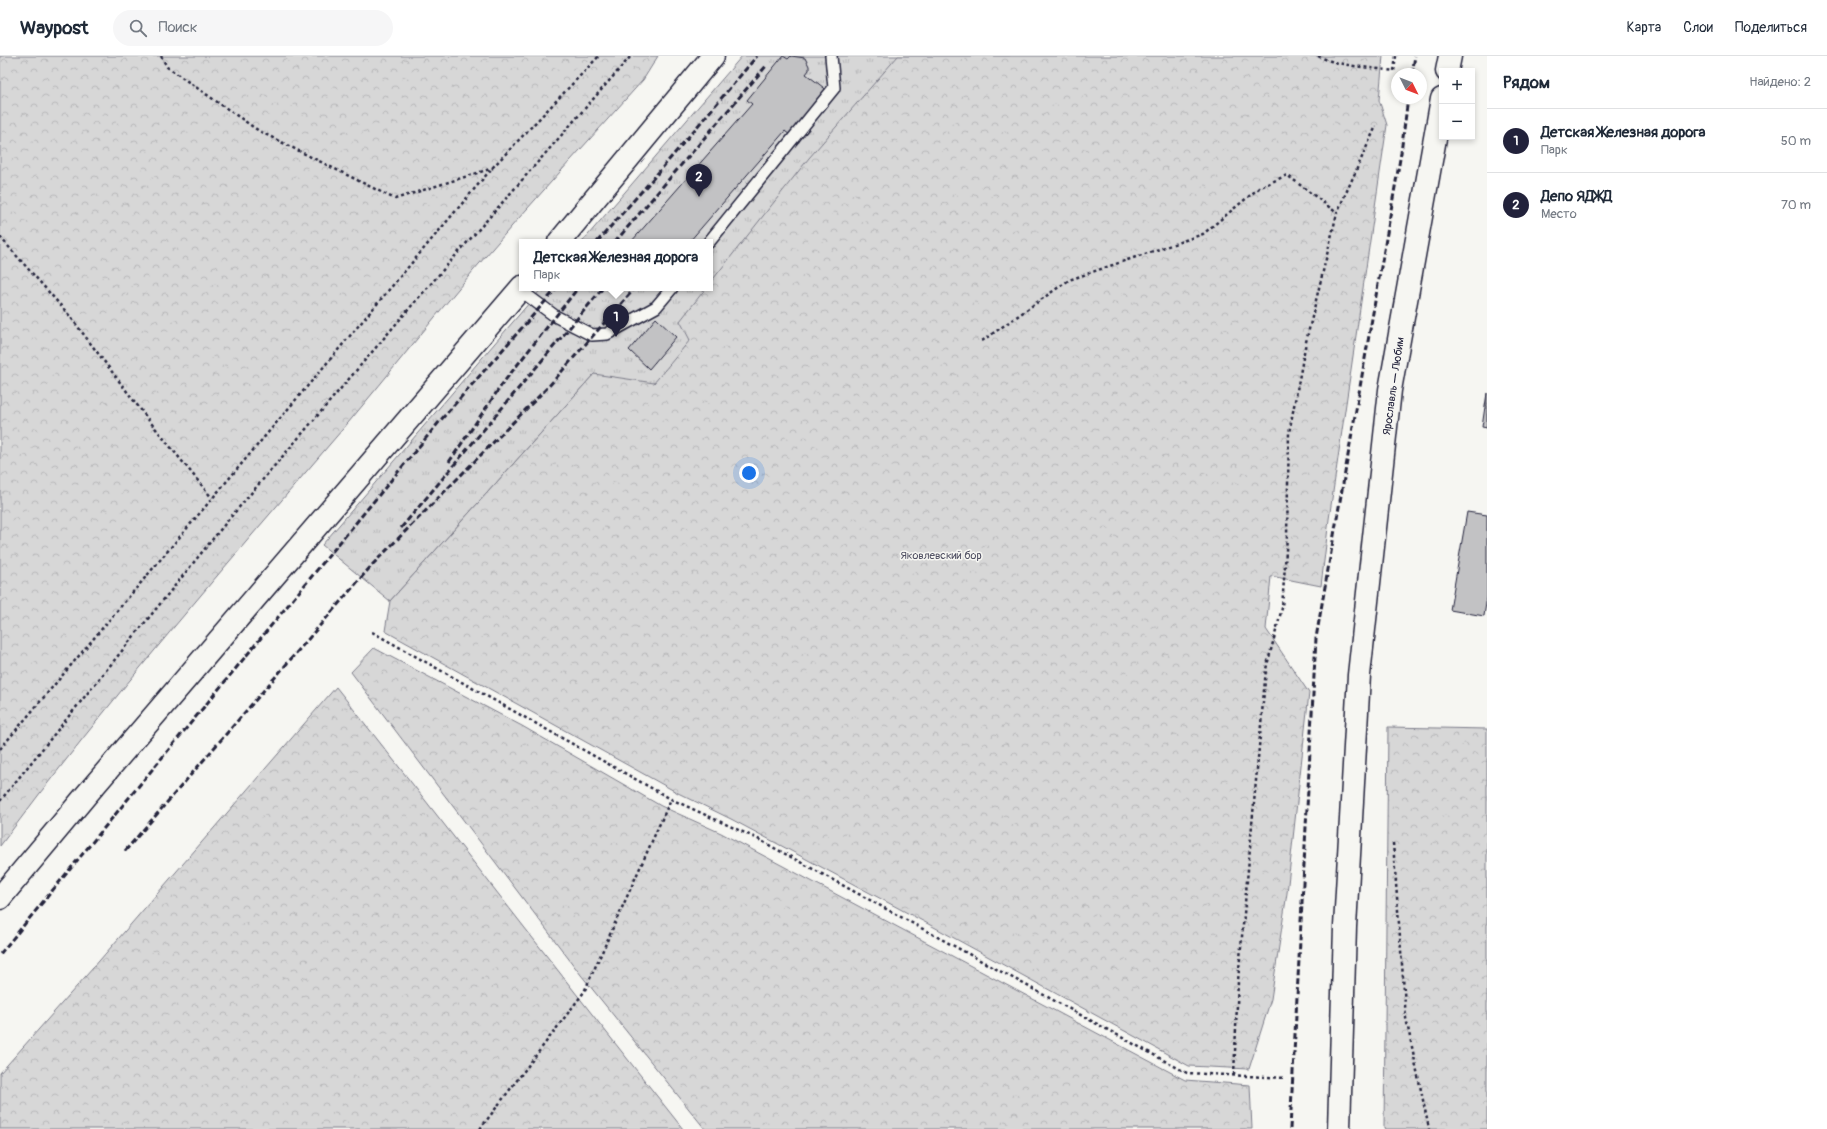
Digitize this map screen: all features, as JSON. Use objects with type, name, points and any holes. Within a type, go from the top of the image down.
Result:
[{"type":"main road","points":[[562,239],[713,56]]},
{"type":"main road","points":[[1448,68],[1450,56]]},
{"type":"main road","name":"Ярославль — Любим","points":[[1339,1129],[1346,927],[1359,675],[1390,390],[1441,104]]},
{"type":"main road","points":[[0,898],[87,794],[519,290]]},
{"type":"lane","points":[[711,239],[834,88],[831,56]]},
{"type":"lane","points":[[525,291],[555,316],[592,335],[607,334],[656,307],[669,291]]},
{"type":"path","points":[[161,56],[167,68],[259,131],[395,199],[493,167]]},
{"type":"path","points":[[0,749],[493,167],[599,56]]},
{"type":"path","points":[[0,801],[229,519],[414,303],[632,56]]},
{"type":"path","points":[[1318,56],[1324,59],[1343,63],[1394,71],[1396,56]]},
{"type":"path","points":[[1234,1075],[1239,973],[1264,685],[1266,669],[1282,608],[1287,536],[1289,433],[1306,342],[1337,214],[1376,126]]},
{"type":"path","points":[[982,341],[1069,280],[1203,234],[1259,188],[1287,175],[1337,214]]},
{"type":"path","points":[[0,237],[69,315],[147,418],[212,498]]},
{"type":"path","points":[[372,632],[671,799],[756,838],[1187,1073],[1286,1078]]},
{"type":"path","points":[[480,1129],[584,992],[671,799]]},
{"type":"path","points":[[1393,843],[1406,1018],[1429,1129]]},
{"type":"green space","points":[[0,56],[658,56],[643,80],[457,290],[348,423],[170,632],[41,791],[0,846]]},
{"type":"green space","points":[[742,56],[1010,56],[666,401],[594,374],[390,601],[322,545],[539,291],[713,291],[713,239],[585,239]]},
{"type":"green space","name":"Яковлевский бор","points":[[898,56],[1383,56],[1379,100],[1387,125],[1329,519],[1321,586],[1271,576],[1266,629],[1309,693],[1287,893],[1271,999],[1249,1069],[1189,1066],[932,926],[731,819],[678,793],[385,631],[390,601],[594,374],[654,383],[690,340],[680,321],[704,291],[713,291],[713,279],[809,158]]},
{"type":"green space","points":[[374,648],[522,726],[661,806],[721,833],[1185,1080],[1250,1085],[1252,1129],[705,1129],[581,975],[351,672]]},
{"type":"green space","points":[[336,687],[683,1129],[0,1129],[0,1073],[93,968]]},
{"type":"green space","points":[[1388,727],[1487,729],[1487,1129],[1384,1129]]},
{"type":"building","points":[[783,56],[788,59],[791,56],[805,58],[809,66],[809,70],[806,74],[828,91],[791,136],[785,131],[692,239],[634,239],[752,104],[747,100]]},
{"type":"building","points":[[656,318],[676,337],[649,369],[629,350]]},
{"type":"building","points":[[1487,393],[1487,428],[1482,427]]},
{"type":"building","points":[[1467,512],[1487,515],[1487,597],[1484,616],[1450,610]]},
{"type":"railway","points":[[600,239],[757,56]]},
{"type":"railway","points":[[1413,68],[1415,56]]},
{"type":"railway","points":[[618,239],[767,65]]},
{"type":"railway","points":[[1290,1129],[1316,638],[1401,153],[1407,104]]},
{"type":"railway","points":[[0,954],[440,421],[554,291]]},
{"type":"railway","points":[[449,462],[503,383],[576,291]]},
{"type":"railway","points":[[401,528],[600,291]]},
{"type":"railway","points":[[125,851],[373,564],[548,387],[632,291]]},
{"type":"place","name":"Депо ЯДЖД","points":[[699,197]]},
{"type":"place","name":"Детская Железная дорога","points":[[616,337]]}]
